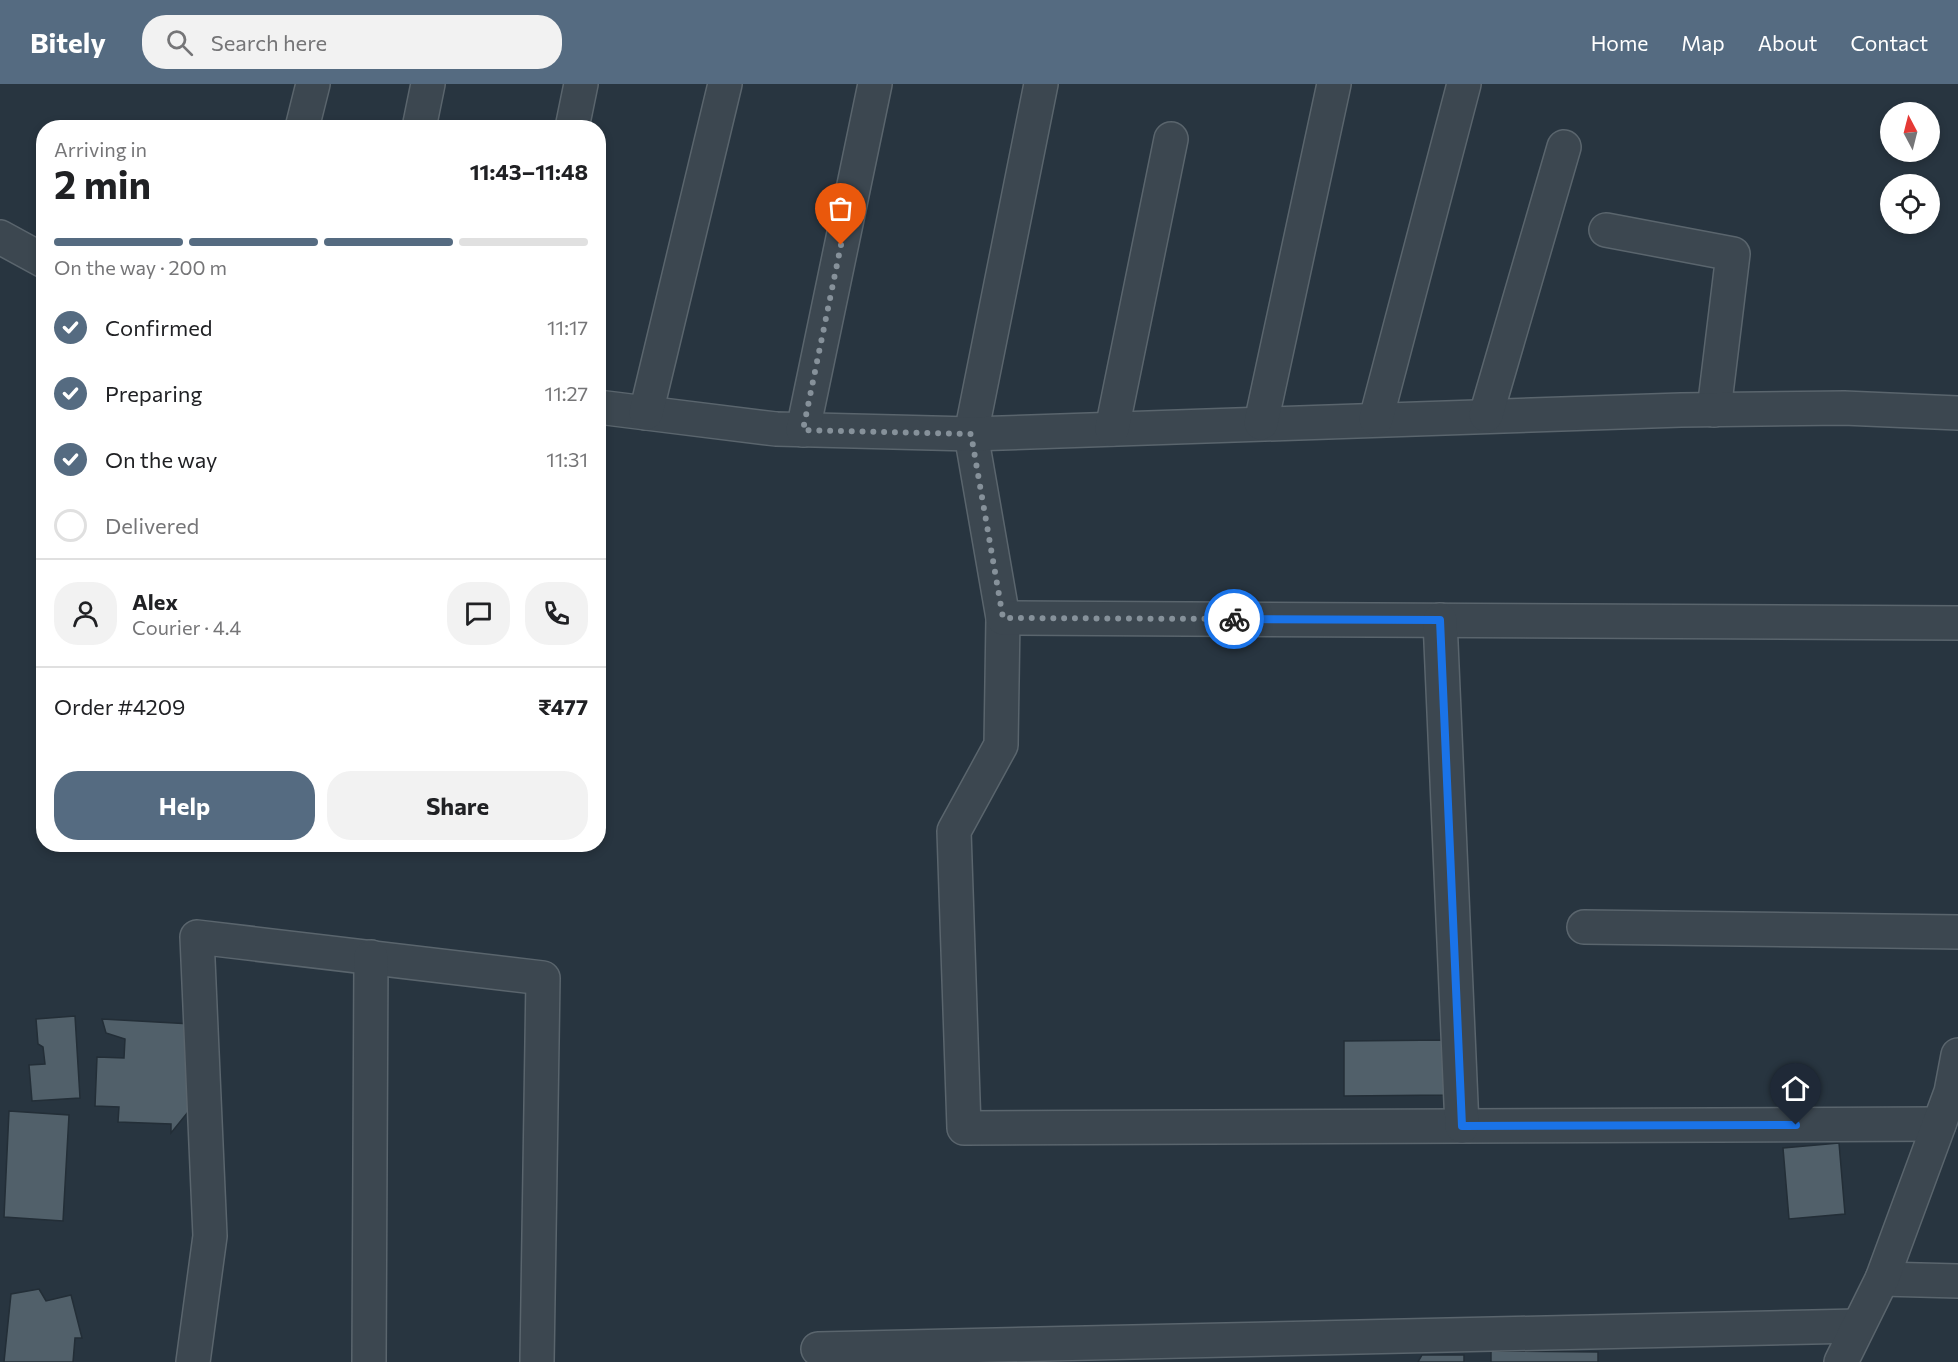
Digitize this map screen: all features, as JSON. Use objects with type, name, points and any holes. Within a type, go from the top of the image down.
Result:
[{"type":"street","points":[[304,120],[313,84]]},
{"type":"street","points":[[421,120],[428,84]]},
{"type":"street","points":[[574,120],[581,84]]},
{"type":"street","points":[[646,413],[725,84]]},
{"type":"street","points":[[803,430],[875,84]]},
{"type":"street","points":[[1041,84],[971,434],[1003,618],[1001,746],[954,831],[963,1128],[1939,1124]]},
{"type":"street","points":[[1261,423],[1334,84]]},
{"type":"street","points":[[1376,419],[1464,84]]},
{"type":"street","points":[[1112,429],[1171,139]]},
{"type":"street","points":[[1486,415],[1564,147]]},
{"type":"street","points":[[1606,230],[1733,254],[1714,410]]},
{"type":"street","points":[[0,237],[36,257]]},
{"type":"street","points":[[606,408],[776,429],[971,434],[1486,415],[1714,410],[1844,408],[1958,413]]},
{"type":"street","points":[[1003,618],[1958,623]]},
{"type":"street","points":[[1440,620],[1462,1126]]},
{"type":"street","points":[[1584,927],[1958,932]]},
{"type":"street","points":[[193,1362],[210,1236],[197,937],[543,978],[537,1362]]},
{"type":"street","points":[[369,1362],[371,957]]},
{"type":"street","points":[[1841,1362],[1882,1279],[1951,1092],[1958,1056]]},
{"type":"street","points":[[1882,1279],[1958,1281]]},
{"type":"street","points":[[818,1348],[1858,1326]]},
{"type":"building","points":[[75,1016],[80,1098],[32,1101],[29,1065],[45,1064],[43,1047],[38,1044],[36,1019]]},
{"type":"building","points":[[102,1019],[192,1024],[188,1112],[171,1133],[171,1124],[118,1122],[119,1107],[95,1106],[97,1057],[124,1058],[125,1039],[106,1033]]},
{"type":"building","points":[[1447,1040],[1447,1095],[1344,1096],[1344,1041]]},
{"type":"building","points":[[9,1111],[69,1115],[63,1221],[4,1217]]},
{"type":"building","points":[[1839,1143],[1845,1214],[1789,1219],[1783,1148]]},
{"type":"building","points":[[39,1289],[46,1301],[71,1295],[82,1338],[75,1338],[73,1362],[4,1362],[11,1294]]},
{"type":"building","points":[[1491,1351],[1598,1352],[1598,1362],[1491,1362]]},
{"type":"building","points":[[1422,1355],[1464,1355],[1464,1362],[1418,1362]]},
{"type":"way so far","points":[[841,245],[803,430],[971,434],[1003,618],[1234,619]]},
{"type":"route","points":[[1234,619],[1440,620],[1462,1126],[1796,1125]]}]
